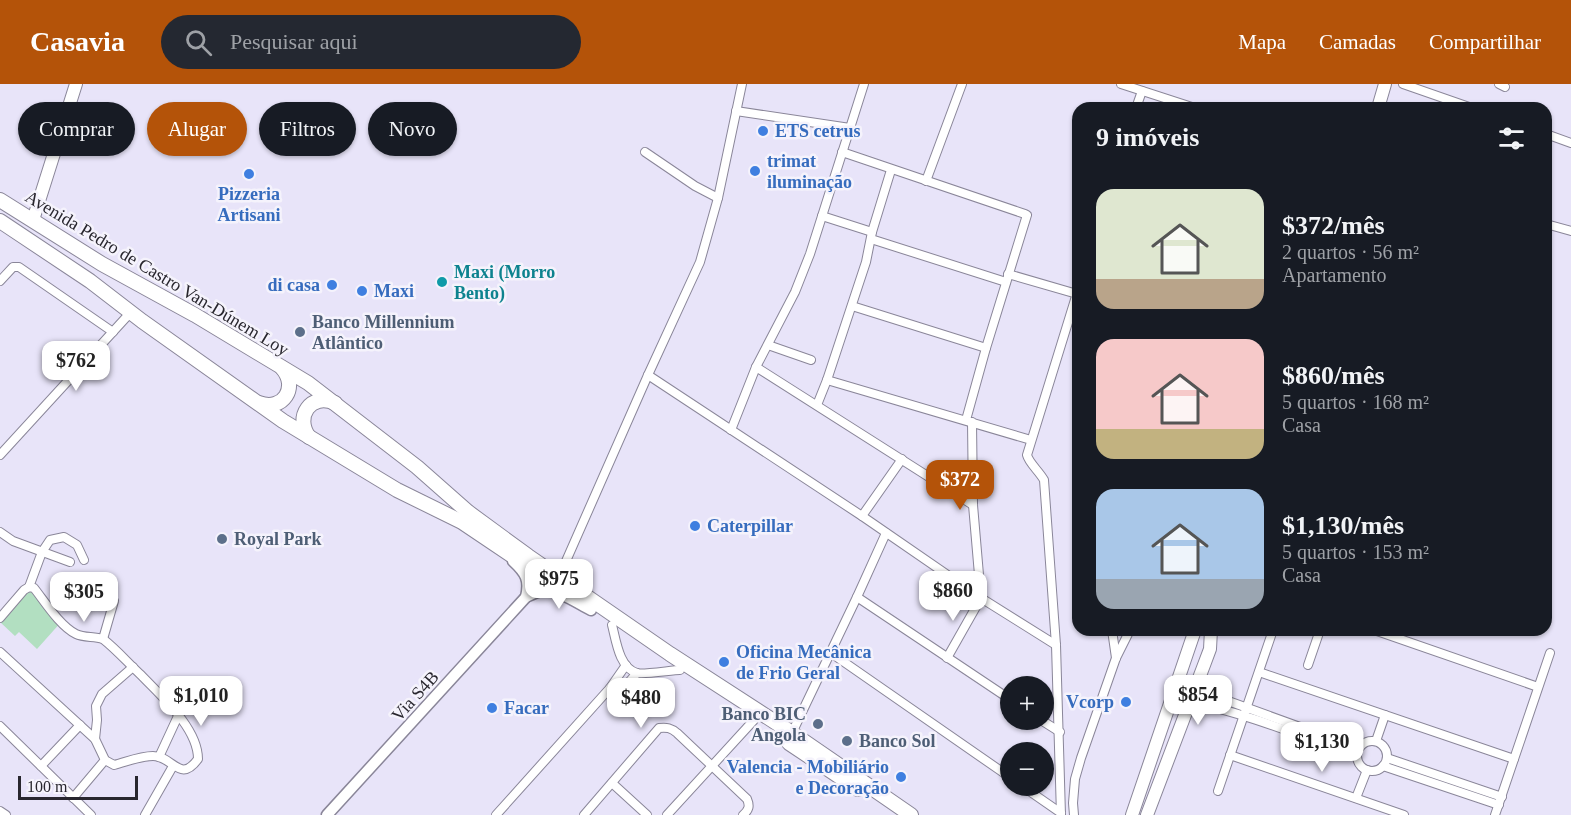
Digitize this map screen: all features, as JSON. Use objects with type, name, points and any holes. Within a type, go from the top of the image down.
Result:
[{"type":"highway","name":"Avenida Pedro de Castro Van-Dúnem Loy","points":[[0,200],[102,264],[195,315],[308,383],[417,467],[468,512],[559,577],[911,815]]},
{"type":"highway","name":"Avenida Pedro de Castro Van-Dúnem Loy","points":[[0,221],[90,281],[257,403],[314,440],[416,500],[462,522],[896,815]]},
{"type":"highway","points":[[257,403],[273,405],[287,395],[288,378],[280,366]]},
{"type":"highway","points":[[314,440],[308,436],[303,426],[307,408],[323,400],[337,404]]},
{"type":"main road","points":[[33,220],[76,84]]},
{"type":"main road","points":[[1380,102],[1385,84]]},
{"type":"main road","points":[[1131,815],[1193,636]]},
{"type":"main road","points":[[1147,815],[1210,649],[1211,636]]},
{"type":"street","points":[[559,577],[700,262],[718,198],[742,84]]},
{"type":"street","points":[[731,430],[756,367],[795,292],[810,254],[864,84]]},
{"type":"street","points":[[926,181],[962,84]]},
{"type":"street","points":[[1121,84],[1176,102]]},
{"type":"street","points":[[1403,84],[1455,102]]},
{"type":"street","points":[[1138,102],[1142,91]]},
{"type":"street","points":[[736,111],[850,128]]},
{"type":"street","points":[[1552,136],[1570,142]]},
{"type":"street","points":[[645,152],[695,186],[718,198]]},
{"type":"street","points":[[842,152],[1026,215],[986,348],[969,421],[981,598],[947,658]]},
{"type":"street","points":[[817,405],[866,262],[891,170]]},
{"type":"street","points":[[822,216],[872,236],[1007,278],[1072,291]]},
{"type":"street","points":[[1552,226],[1571,231]]},
{"type":"street","points":[[0,281],[13,267],[19,267],[113,332]]},
{"type":"street","points":[[852,306],[986,348]]},
{"type":"street","points":[[1061,814],[1056,645],[1044,480],[1028,460],[1027,455],[1072,311]]},
{"type":"street","points":[[0,455],[131,312]]},
{"type":"street","points":[[768,345],[811,360]]},
{"type":"street","points":[[756,367],[973,505]]},
{"type":"street","points":[[648,375],[862,516],[981,598],[1056,645]]},
{"type":"street","points":[[827,380],[1031,440]]},
{"type":"street","points":[[862,516],[902,459]]},
{"type":"street","points":[[0,532],[13,541],[70,562]]},
{"type":"street","points":[[792,733],[886,533]]},
{"type":"street","points":[[0,618],[29,587],[42,552],[50,540],[64,537],[77,545],[84,560]]},
{"type":"street","points":[[496,546],[525,575],[528,582],[526,597],[547,590],[554,591],[591,610]]},
{"type":"street","points":[[0,652],[95,739],[105,760],[114,765],[152,756],[159,757],[185,770],[189,769],[198,759],[195,741],[178,716],[133,667],[103,639],[83,636],[66,627],[34,588],[29,587]]},
{"type":"street","name":"Via S4B","points":[[327,815],[526,597]]},
{"type":"street","points":[[857,597],[1000,693]]},
{"type":"street","points":[[103,639],[114,601]]},
{"type":"street","points":[[612,625],[621,658],[626,665],[638,673],[680,670]]},
{"type":"street","points":[[1113,636],[1116,658]]},
{"type":"street","points":[[1074,815],[1075,779],[1081,758],[1116,658],[1127,636]]},
{"type":"street","points":[[1218,791],[1271,636]]},
{"type":"street","points":[[1308,665],[1318,636]]},
{"type":"street","points":[[1391,636],[1538,687]]},
{"type":"street","points":[[831,653],[1000,770]]},
{"type":"street","points":[[1495,815],[1550,653]]},
{"type":"street","points":[[496,815],[610,688],[626,665]]},
{"type":"street","points":[[95,739],[96,706],[102,694],[133,667]]},
{"type":"street","points":[[1259,672],[1514,759]]},
{"type":"street","points":[[610,688],[621,691],[638,673]]},
{"type":"street","points":[[1193,695],[1209,705],[1245,712],[1357,752]]},
{"type":"street","points":[[1376,741],[1385,715]]},
{"type":"street","points":[[159,757],[178,716]]},
{"type":"street","points":[[667,815],[754,720]]},
{"type":"street","points":[[41,766],[80,725]]},
{"type":"street","points":[[0,726],[91,815]]},
{"type":"street","points":[[584,815],[659,728],[666,727],[672,729],[747,799],[749,809],[743,815]]},
{"type":"street","points":[[1054,728],[1060,732]]},
{"type":"street","points":[[1366,741],[1376,741],[1385,747],[1385,762],[1376,771],[1367,770],[1359,765],[1357,752],[1366,741]]},
{"type":"street","points":[[1230,755],[1404,815]]},
{"type":"street","points":[[74,798],[105,760]]},
{"type":"street","points":[[1385,762],[1500,801]]},
{"type":"street","points":[[145,815],[173,766]]},
{"type":"street","points":[[1356,798],[1367,770]]},
{"type":"street","points":[[612,783],[647,815]]},
{"type":"street","points":[[1036,796],[1061,814]]},
{"type":"street","points":[[0,811],[6,815]]},
{"type":"green space","points":[[29,590],[62,621],[37,649],[19,632],[15,636],[0,622]]},
{"type":"place","name":"ETS cetrus","points":[[763,131]]},
{"type":"place","name":"trimat iluminação","points":[[755,171]]},
{"type":"place","name":"Pizzeria Artisani","points":[[249,174]]},
{"type":"place","name":"Maxi (Morro Bento)","points":[[442,282]]},
{"type":"place","name":"di casa","points":[[332,285]]},
{"type":"place","name":"Maxi","points":[[362,291]]},
{"type":"place","name":"Banco Millennium Atlântico","points":[[300,332]]},
{"type":"place","name":"Caterpillar","points":[[695,526]]},
{"type":"place","name":"Royal Park","points":[[222,539]]},
{"type":"place","name":"Oficina Mecânica de Frio Geral","points":[[724,662]]},
{"type":"place","name":"Vcorp","points":[[1126,702]]},
{"type":"place","name":"Facar","points":[[492,708]]},
{"type":"place","name":"Banco BIC Angola","points":[[818,724]]},
{"type":"place","name":"Banco Sol","points":[[847,741]]},
{"type":"place","name":"Valencia - Mobiliário e Decoração","points":[[901,777]]}]
